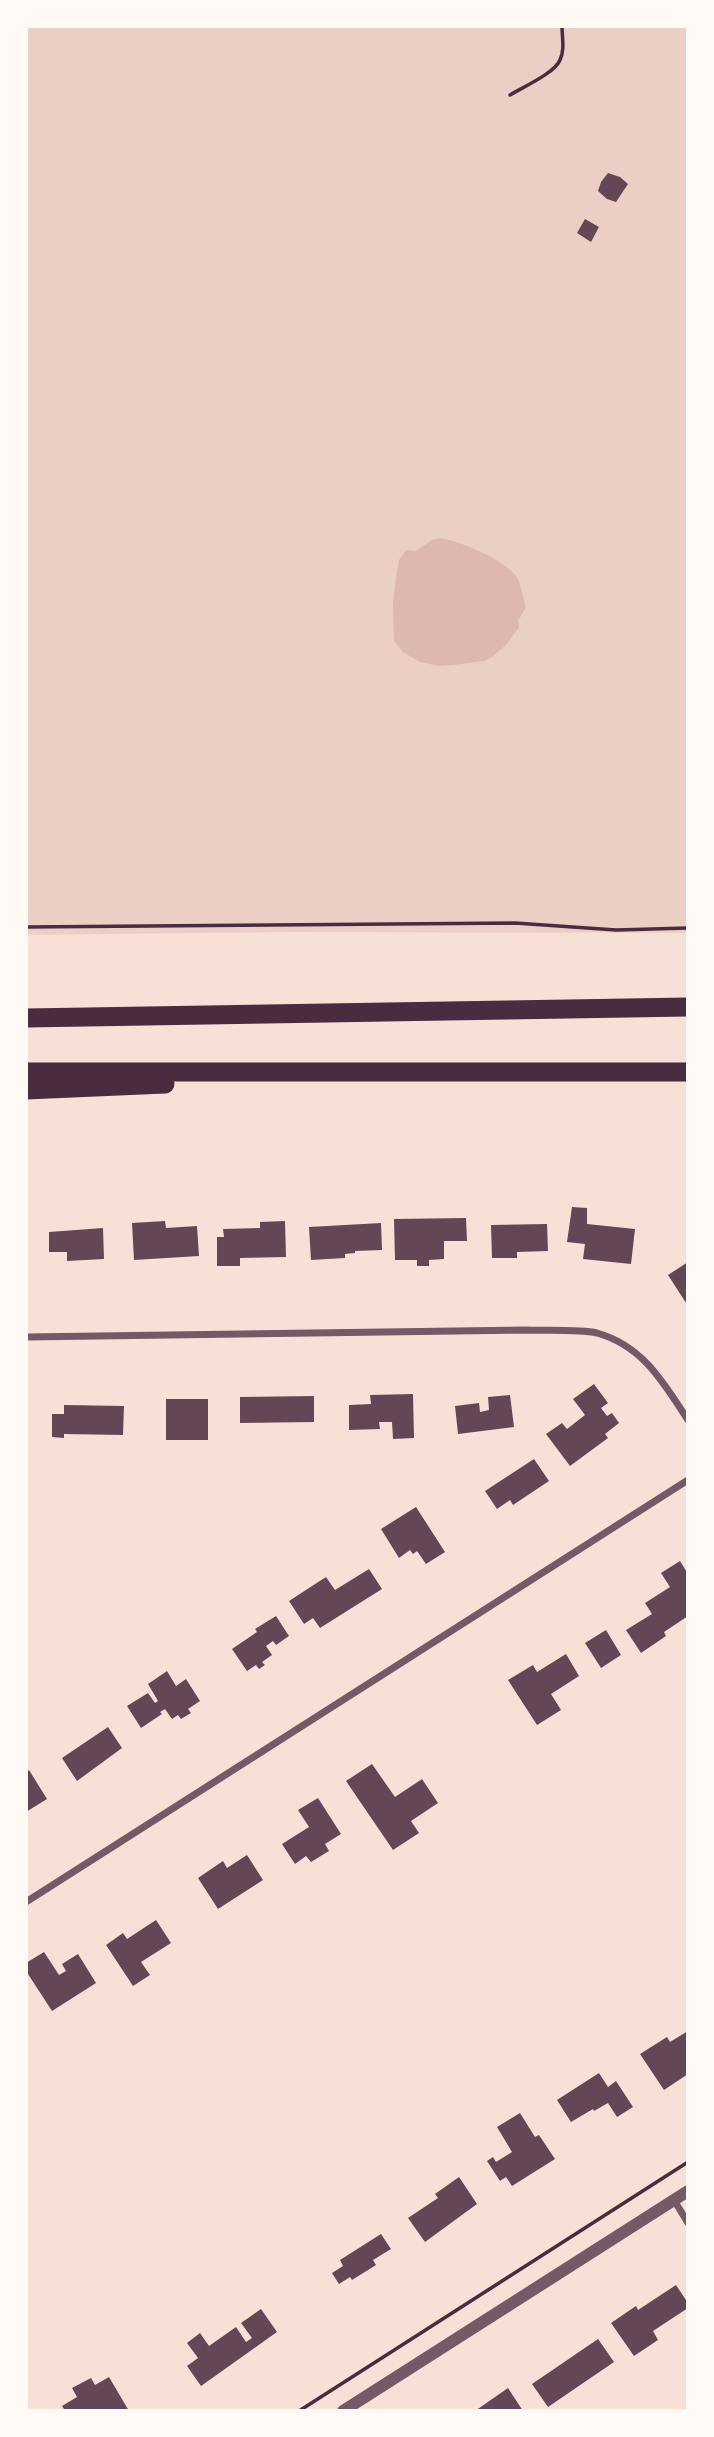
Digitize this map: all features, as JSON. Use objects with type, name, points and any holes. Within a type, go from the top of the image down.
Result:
[{"type":"highway","points":[[26,1018],[688,1007]]},
{"type":"highway","points":[[26,1072],[688,1072]]},
{"type":"highway","points":[[26,1090],[411,1073]]},
{"type":"street","points":[[26,1336],[527,1330],[596,1333],[635,1351],[658,1374],[688,1420]]},
{"type":"street","points":[[26,1902],[688,1480]]},
{"type":"street","points":[[343,2411],[688,2191]]},
{"type":"street","points":[[674,2200],[688,2223]]},
{"type":"path","points":[[510,95],[540,78],[560,62],[564,45],[562,26]]},
{"type":"path","points":[[26,927],[515,923],[616,930],[688,928]]},
{"type":"path","points":[[299,2411],[688,2162]]},
{"type":"shaded area","points":[[26,26],[688,26],[688,933],[293,932],[26,935]]},
{"type":"shaded area","points":[[440,538],[491,557],[509,569],[519,582],[526,607],[518,621],[519,627],[507,644],[484,661],[439,666],[420,662],[403,652],[394,641],[393,603],[399,560],[406,550],[416,551]]},
{"type":"building","points":[[608,173],[620,177],[628,184],[616,202],[607,199],[598,191]]},
{"type":"building","points":[[585,219],[599,227],[591,242],[577,233]]},
{"type":"building","points":[[572,1207],[587,1208],[587,1224],[635,1229],[631,1264],[583,1259],[585,1244],[567,1242]]},
{"type":"building","points":[[466,1218],[467,1241],[444,1241],[444,1259],[429,1260],[429,1266],[417,1266],[417,1260],[395,1260],[394,1219]]},
{"type":"building","points":[[165,1221],[166,1228],[197,1226],[199,1256],[134,1260],[132,1223]]},
{"type":"building","points":[[285,1221],[286,1257],[240,1258],[240,1266],[217,1266],[217,1237],[224,1237],[223,1229],[260,1228],[260,1222]]},
{"type":"building","points":[[381,1223],[382,1250],[355,1251],[345,1254],[345,1258],[311,1260],[309,1227]]},
{"type":"building","points":[[547,1224],[548,1251],[517,1252],[517,1258],[492,1258],[491,1225]]},
{"type":"building","points":[[103,1228],[104,1259],[67,1261],[67,1252],[49,1252],[49,1232]]},
{"type":"building","points":[[688,1262],[688,1306],[668,1275]]},
{"type":"building","points":[[594,1384],[608,1403],[601,1408],[607,1416],[612,1413],[619,1423],[605,1434],[608,1438],[570,1466],[546,1434],[562,1423],[567,1429],[585,1415],[573,1399]]},
{"type":"building","points":[[413,1394],[414,1438],[393,1439],[392,1422],[379,1422],[380,1429],[349,1430],[349,1405],[371,1404],[370,1395]]},
{"type":"building","points":[[510,1395],[514,1427],[458,1434],[455,1406],[479,1403],[480,1412],[489,1410],[488,1397]]},
{"type":"building","points":[[314,1396],[314,1422],[240,1423],[240,1397]]},
{"type":"building","points":[[166,1399],[208,1399],[208,1440],[166,1440]]},
{"type":"building","points":[[64,1405],[124,1406],[123,1435],[64,1434],[64,1438],[52,1437],[52,1414],[64,1414]]},
{"type":"building","points":[[534,1459],[549,1481],[513,1505],[510,1500],[497,1509],[485,1491]]},
{"type":"building","points":[[416,1507],[445,1552],[426,1564],[417,1551],[413,1554],[410,1550],[399,1558],[381,1529]]},
{"type":"building","points":[[680,1561],[688,1574],[688,1616],[664,1632],[666,1636],[641,1653],[626,1630],[652,1614],[645,1603],[670,1587],[661,1573]]},
{"type":"building","points":[[369,1569],[382,1589],[320,1628],[313,1618],[304,1624],[289,1601],[326,1577],[335,1590]]},
{"type":"building","points":[[276,1616],[289,1636],[276,1645],[273,1641],[266,1646],[272,1655],[262,1662],[265,1665],[259,1669],[256,1665],[247,1671],[232,1649],[257,1632],[255,1629]]},
{"type":"building","points":[[606,1630],[621,1655],[601,1668],[585,1643]]},
{"type":"building","points":[[566,1654],[579,1676],[551,1694],[561,1710],[537,1725],[508,1680],[533,1665],[537,1672]]},
{"type":"building","points":[[167,1671],[176,1686],[186,1679],[200,1701],[188,1709],[191,1713],[181,1719],[178,1715],[172,1719],[165,1709],[141,1728],[127,1706],[148,1693],[155,1703],[158,1701],[148,1684]]},
{"type":"building","points":[[108,1727],[122,1748],[77,1781],[62,1758]]},
{"type":"building","points":[[372,1764],[395,1797],[422,1779],[438,1803],[411,1821],[419,1833],[393,1850],[346,1781]]},
{"type":"building","points":[[29,1770],[47,1799],[26,1812],[26,1772]]},
{"type":"building","points":[[318,1798],[341,1834],[325,1844],[329,1851],[311,1862],[306,1856],[295,1864],[282,1844],[309,1827],[298,1810]]},
{"type":"building","points":[[247,1855],[263,1880],[218,1909],[198,1878],[223,1861],[227,1868]]},
{"type":"building","points":[[156,1920],[171,1943],[141,1962],[150,1975],[133,1986],[106,1945],[123,1933],[127,1939]]},
{"type":"building","points":[[44,1952],[59,1975],[66,1971],[62,1964],[78,1954],[96,1983],[52,2011],[26,1971],[26,1963]]},
{"type":"building","points":[[688,2031],[688,2074],[664,2090],[640,2054],[667,2037],[670,2042]]},
{"type":"building","points":[[599,2073],[608,2087],[616,2081],[633,2107],[617,2117],[608,2103],[571,2122],[557,2100]]},
{"type":"building","points":[[520,2113],[535,2137],[539,2135],[555,2159],[512,2186],[506,2177],[500,2181],[487,2161],[493,2157],[496,2162],[512,2152],[497,2127]]},
{"type":"building","points":[[459,2177],[477,2204],[425,2242],[408,2218],[438,2198],[435,2194]]},
{"type":"building","points":[[381,2234],[391,2249],[373,2260],[376,2265],[352,2280],[350,2277],[339,2284],[332,2273],[343,2266],[340,2260]]},
{"type":"building","points":[[676,2285],[688,2303],[688,2308],[653,2331],[658,2340],[634,2356],[611,2323],[636,2306],[638,2310]]},
{"type":"building","points":[[261,2309],[277,2332],[201,2386],[187,2366],[198,2358],[187,2343],[200,2333],[209,2346],[236,2327],[246,2342],[252,2338],[241,2323]]},
{"type":"building","points":[[598,2339],[614,2362],[548,2407],[532,2384]]},
{"type":"building","points":[[109,2377],[129,2411],[65,2411],[62,2406],[77,2397],[72,2388],[91,2378],[95,2385]]},
{"type":"building","points":[[508,2388],[523,2411],[475,2411]]}]
